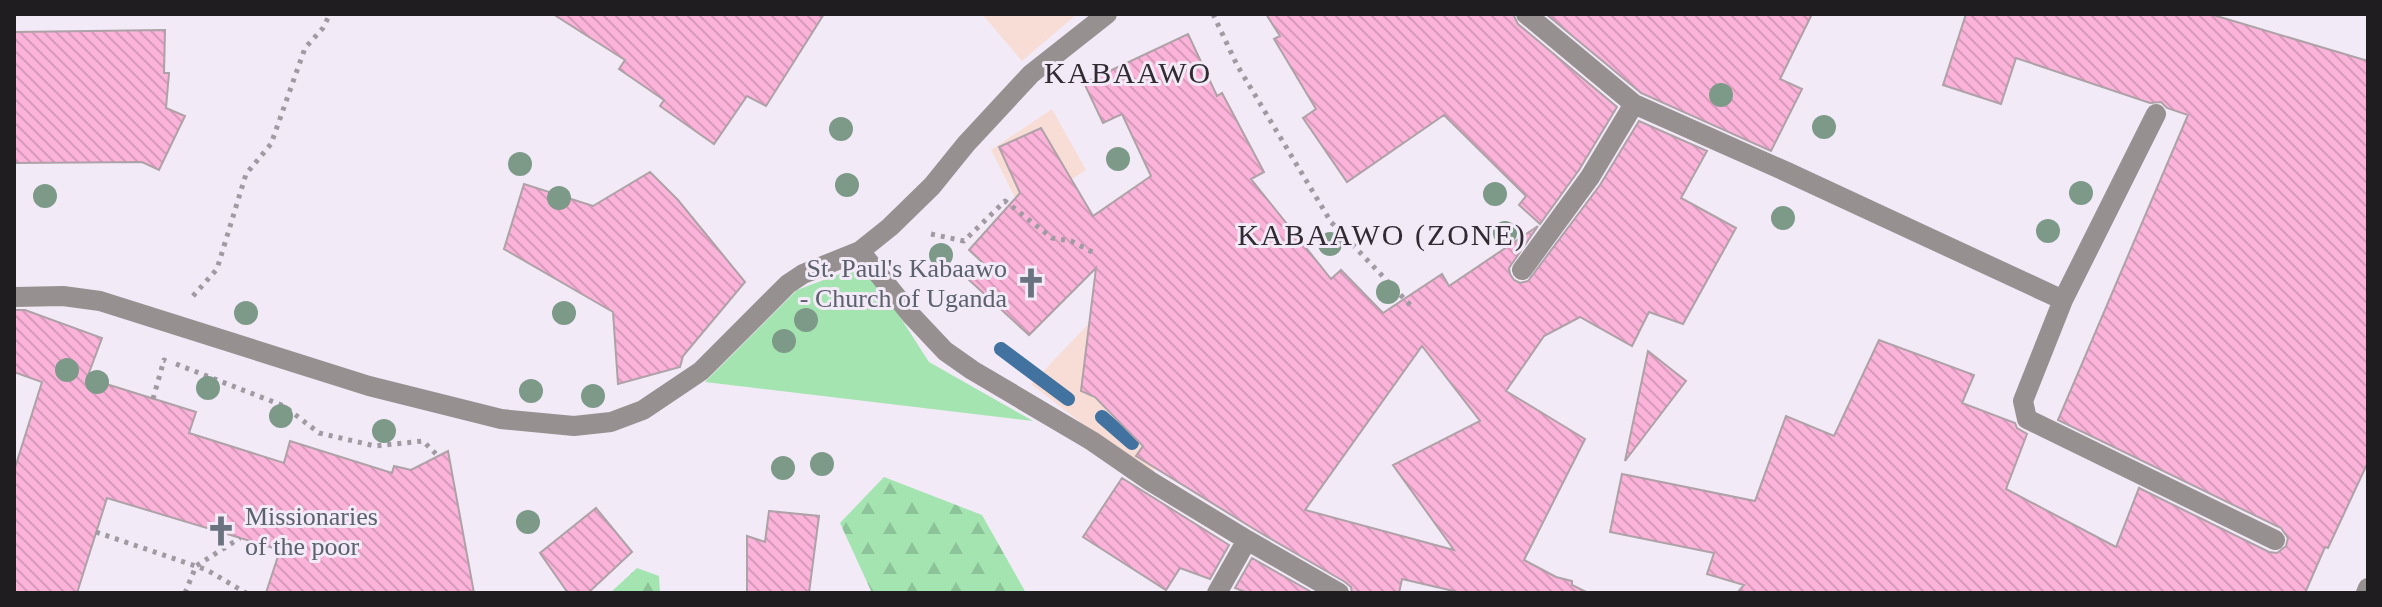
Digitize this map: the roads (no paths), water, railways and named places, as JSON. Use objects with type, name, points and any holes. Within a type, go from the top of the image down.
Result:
[{"type":"street","points":[[14,297],[63,296],[100,301],[369,386],[501,419],[574,426],[611,422],[643,410],[701,371],[788,284],[803,274],[860,251],[890,227],[932,186],[1031,74],[1107,14]]},
{"type":"street","points":[[1526,14],[1634,104],[2063,300]]},
{"type":"street","points":[[1522,270],[1590,177],[1634,104]]},
{"type":"street","points":[[2156,114],[2063,300],[2023,401],[2027,419],[2275,540]]},
{"type":"street","points":[[860,251],[912,316],[945,351],[1092,441],[1150,481],[1339,593]]},
{"type":"street","points":[[1217,593],[1247,540]]},
{"type":"waterway","points":[[1001,349],[1068,399]]},
{"type":"waterway","points":[[1102,417],[1132,443]]},
{"type":"place","name":"St. Paul's Kabaawo - Church of Uganda","points":[[1031,283]]},
{"type":"place","name":"Missionaries of the poor","points":[[221,531]]},
{"type":"district","name":"KABAAWO","points":[[1128,72]]},
{"type":"district","name":"KABAAWO (ZONE)","points":[[1382,234]]}]
